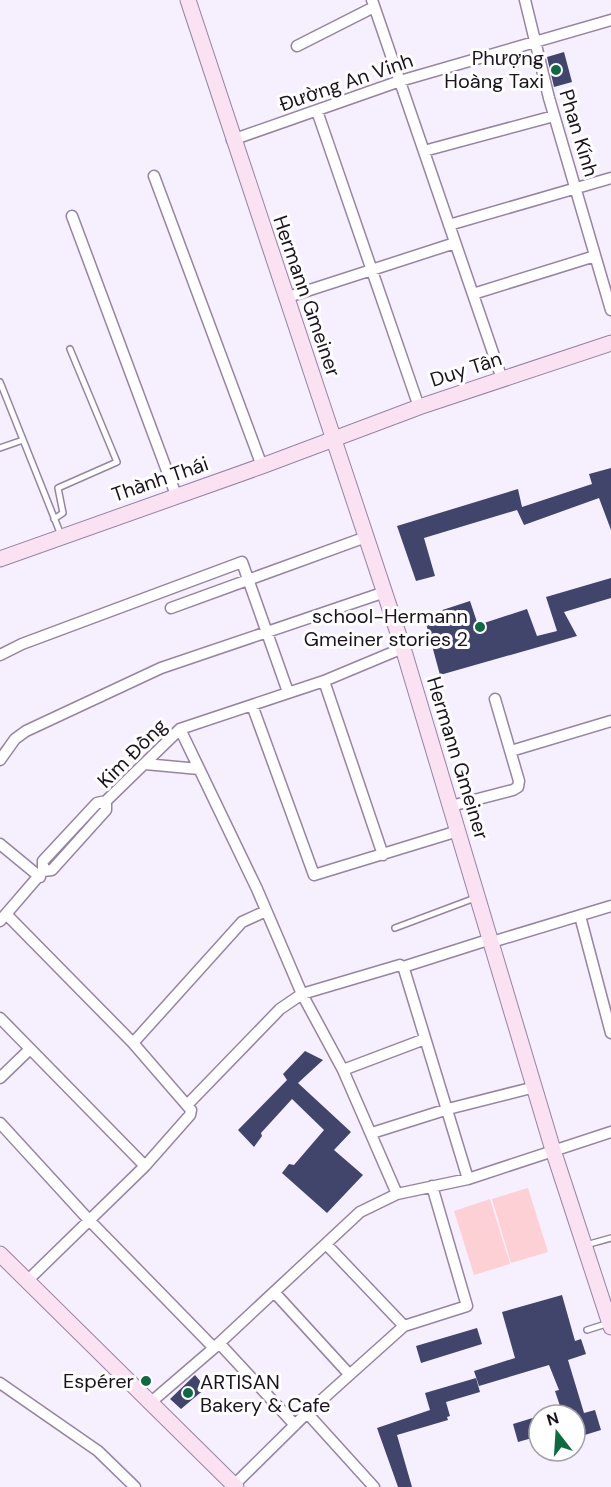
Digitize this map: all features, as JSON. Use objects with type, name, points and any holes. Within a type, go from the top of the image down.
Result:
[{"type":"street","name":"Hermann Gmeiner","points":[[188,0],[232,140],[403,648],[553,1150],[610,1325]]},
{"type":"street","name":"Phan Kính","points":[[525,0],[554,117],[611,310]]},
{"type":"street","points":[[297,46],[373,4],[502,380]]},
{"type":"street","name":"Đường An Vinh","points":[[232,140],[400,81],[611,20]]},
{"type":"street","points":[[317,111],[419,407]]},
{"type":"street","points":[[424,151],[554,117]]},
{"type":"street","points":[[154,176],[262,466]]},
{"type":"street","points":[[449,225],[611,178]]},
{"type":"street","points":[[72,216],[176,495]]},
{"type":"street","points":[[285,298],[456,243]]},
{"type":"street","points":[[473,294],[595,256]]},
{"type":"street","name":"Duy Tân","points":[[334,438],[611,343]]},
{"type":"street","name":"Thành Thái","points":[[0,559],[262,466],[334,438]]},
{"type":"street","points":[[171,608],[366,537]]},
{"type":"street","points":[[0,655],[22,644],[242,562],[288,692]]},
{"type":"street","points":[[0,760],[15,739],[26,731],[161,668],[385,592]]},
{"type":"street","name":"Kim Đồng","points":[[3,918],[41,874],[52,870],[74,847],[106,810],[106,801],[180,729],[324,681],[403,648]]},
{"type":"street","points":[[324,681],[383,855]]},
{"type":"street","points":[[451,806],[517,788],[519,781],[495,699]]},
{"type":"street","points":[[252,705],[313,874],[319,876],[458,831]]},
{"type":"street","points":[[511,751],[611,721]]},
{"type":"street","points":[[180,729],[266,911],[302,994],[343,1070],[397,1194]]},
{"type":"street","points":[[145,764],[199,769]]},
{"type":"street","points":[[0,844],[41,874],[43,861],[97,803],[106,801]]},
{"type":"street","points":[[64,838],[74,847]]},
{"type":"street","points":[[188,1104],[280,1009],[302,994],[394,965],[403,967],[611,906]]},
{"type":"street","points":[[133,1043],[242,922],[266,911]]},
{"type":"street","points":[[580,916],[611,1033]]},
{"type":"street","points":[[3,918],[133,1043],[188,1104],[190,1114],[145,1166],[88,1219],[27,1281]]},
{"type":"street","points":[[403,967],[468,1179]]},
{"type":"street","points":[[0,1018],[145,1166]]},
{"type":"street","points":[[343,1070],[425,1039]]},
{"type":"street","points":[[0,1078],[30,1049]]},
{"type":"street","points":[[372,1133],[448,1109],[536,1087]]},
{"type":"street","points":[[0,1123],[88,1219],[295,1425]]},
{"type":"street","points":[[150,1403],[217,1345],[360,1212],[397,1194],[468,1179],[611,1132]]},
{"type":"street","points":[[0,1254],[235,1486],[307,1413],[404,1326],[467,1306],[432,1186]]},
{"type":"street","points":[[326,1244],[404,1326]]},
{"type":"street","points":[[274,1292],[349,1374]]},
{"type":"street","points":[[0,1383],[98,1451],[135,1487]]},
{"type":"street","points":[[307,1413],[374,1487]]},
{"type":"lane","points":[[54,519],[63,515],[58,488],[117,462],[70,349]]},
{"type":"lane","points":[[0,382],[62,537]]},
{"type":"lane","points":[[0,448],[23,440]]},
{"type":"lane","points":[[395,928],[479,897]]},
{"type":"lane","points":[[584,1245],[611,1238]]},
{"type":"lane","points":[[587,1330],[610,1325]]},
{"type":"shaded area","points":[[528,1188],[548,1252],[511,1263],[492,1199]]},
{"type":"shaded area","points":[[490,1199],[510,1264],[474,1275],[454,1211]]},
{"type":"building","name":"Phượng Hoàng Taxi","points":[[564,52],[572,82],[554,87],[547,57]]},
{"type":"building","name":"school-Hermann Gmeiner stories 2","points":[[611,468],[611,530],[599,498],[524,525],[517,510],[424,538],[435,576],[416,581],[397,526],[518,489],[522,507],[592,484],[589,474]]},
{"type":"building","name":"school-Hermann Gmeiner stories 2","points":[[611,578],[611,598],[564,612],[577,636],[440,675],[424,616],[470,601],[478,625],[527,609],[537,636],[557,631],[546,597]]},
{"type":"building","points":[[305,1051],[323,1060],[298,1083],[351,1132],[334,1150],[363,1175],[327,1213],[282,1173],[289,1164],[294,1165],[324,1130],[292,1099],[261,1133],[262,1136],[254,1147],[238,1130],[287,1080],[283,1074]]},
{"type":"building","points":[[562,1295],[575,1341],[581,1339],[586,1354],[568,1360],[581,1403],[559,1403],[555,1391],[559,1390],[549,1365],[479,1386],[474,1371],[515,1358],[502,1312]]},
{"type":"building","points":[[477,1328],[482,1344],[421,1363],[416,1346]]},
{"type":"building","name":"ARTISAN Bakery & Cafe","points":[[195,1375],[206,1388],[181,1409],[170,1399]]},
{"type":"building","points":[[476,1378],[480,1392],[446,1402],[450,1416],[447,1417],[448,1420],[397,1435],[412,1487],[398,1487],[377,1428],[430,1410],[425,1393]]},
{"type":"building","points":[[595,1410],[601,1430],[587,1434],[587,1412]]},
{"type":"building","points":[[527,1420],[527,1439],[518,1442],[513,1424]]},
{"type":"place","name":"Phượng Hoàng Taxi","points":[[556,70]]},
{"type":"place","name":"school-Hermann Gmeiner stories 2","points":[[480,627]]},
{"type":"place","name":"Espérer","points":[[146,1381]]},
{"type":"place","name":"ARTISAN Bakery & Cafe","points":[[188,1393]]}]
